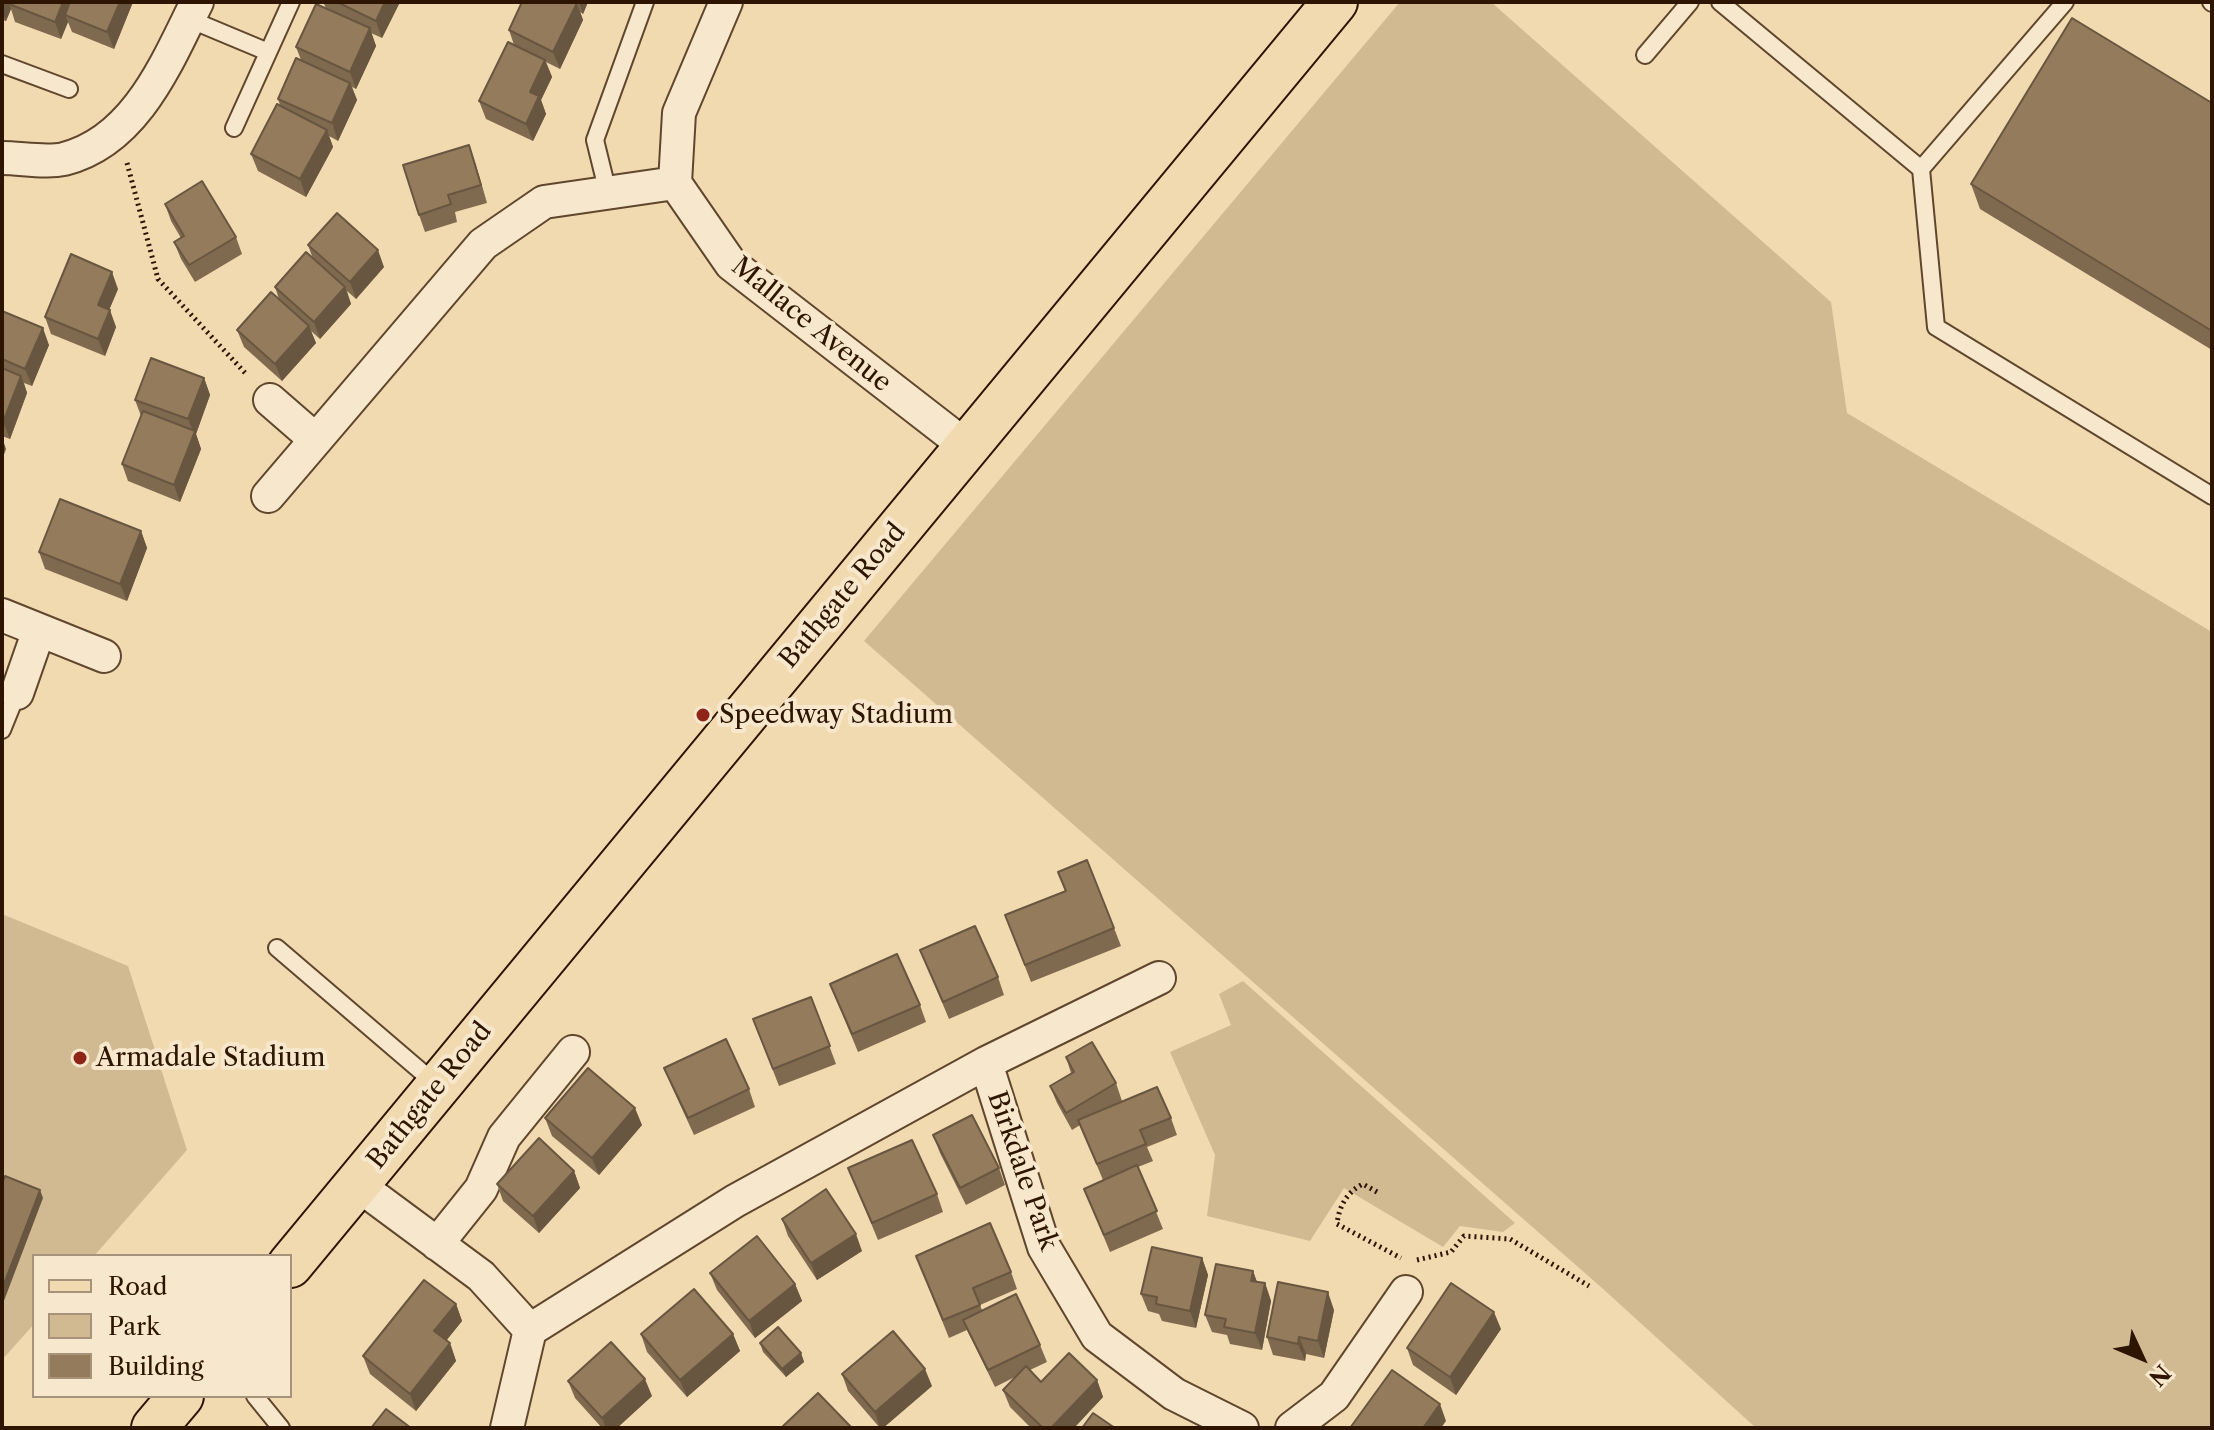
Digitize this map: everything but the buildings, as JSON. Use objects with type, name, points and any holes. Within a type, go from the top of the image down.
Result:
[{"type":"main road","name":"Bathgate Road","points":[[292,1263],[1335,2]]},
{"type":"main road","points":[[154,1428],[179,1398]]},
{"type":"street","points":[[268,496],[483,244],[544,202],[675,183],[679,113],[726,2]]},
{"type":"street","points":[[2,158],[64,159],[119,132],[161,74],[193,10]]},
{"type":"street","name":"Mallace Avenue","points":[[675,183],[731,264],[967,447]]},
{"type":"street","points":[[270,400],[316,440]]},
{"type":"street","points":[[2,615],[104,656]]},
{"type":"street","points":[[17,693],[39,630]]},
{"type":"street","points":[[507,1428],[530,1330],[735,1201],[986,1063],[1159,978]]},
{"type":"street","points":[[437,1244],[481,1189],[504,1137],[573,1052]]},
{"type":"street","name":"Birkdale Park","points":[[986,1063],[1044,1247],[1097,1336],[1174,1394],[1242,1428]]},
{"type":"street","points":[[358,1185],[481,1276],[530,1330]]},
{"type":"street","points":[[1292,1428],[1334,1396],[1406,1292]]},
{"type":"lane","points":[[234,128],[291,2]]},
{"type":"lane","points":[[608,193],[595,140],[645,2]]},
{"type":"lane","points":[[1645,55],[1690,2]]},
{"type":"lane","points":[[1720,2],[1921,169],[1936,327],[2212,496]]},
{"type":"lane","points":[[1921,169],[2065,2]]},
{"type":"lane","points":[[193,10],[268,52]]},
{"type":"lane","points":[[2,64],[69,89]]},
{"type":"lane","points":[[2,730],[17,693]]},
{"type":"lane","points":[[277,948],[438,1086]]},
{"type":"lane","points":[[257,1398],[281,1428]]},
{"type":"path","points":[[119,132],[158,279],[270,400]]},
{"type":"path","points":[[1377,1192],[1363,1184],[1352,1189],[1339,1210],[1337,1224],[1409,1261],[1451,1252],[1464,1236],[1510,1239],[1589,1286]]},
{"type":"green space","points":[[1400,2],[1491,2],[1831,302],[1847,413],[2212,632],[2212,1428],[1756,1428],[1602,1288],[864,641]]},
{"type":"green space","name":"Armadale Stadium","points":[[2,914],[128,966],[187,1150],[96,1254],[32,1254],[32,1326],[2,1360]]},
{"type":"green space","points":[[1243,981],[1515,1223],[1503,1232],[1460,1226],[1443,1247],[1344,1188],[1310,1241],[1207,1216],[1215,1155],[1170,1052],[1231,1025],[1219,994]]},
{"type":"place","name":"Speedway Stadium","points":[[703,715]]},
{"type":"place","name":"Armadale Stadium","points":[[80,1058]]}]
